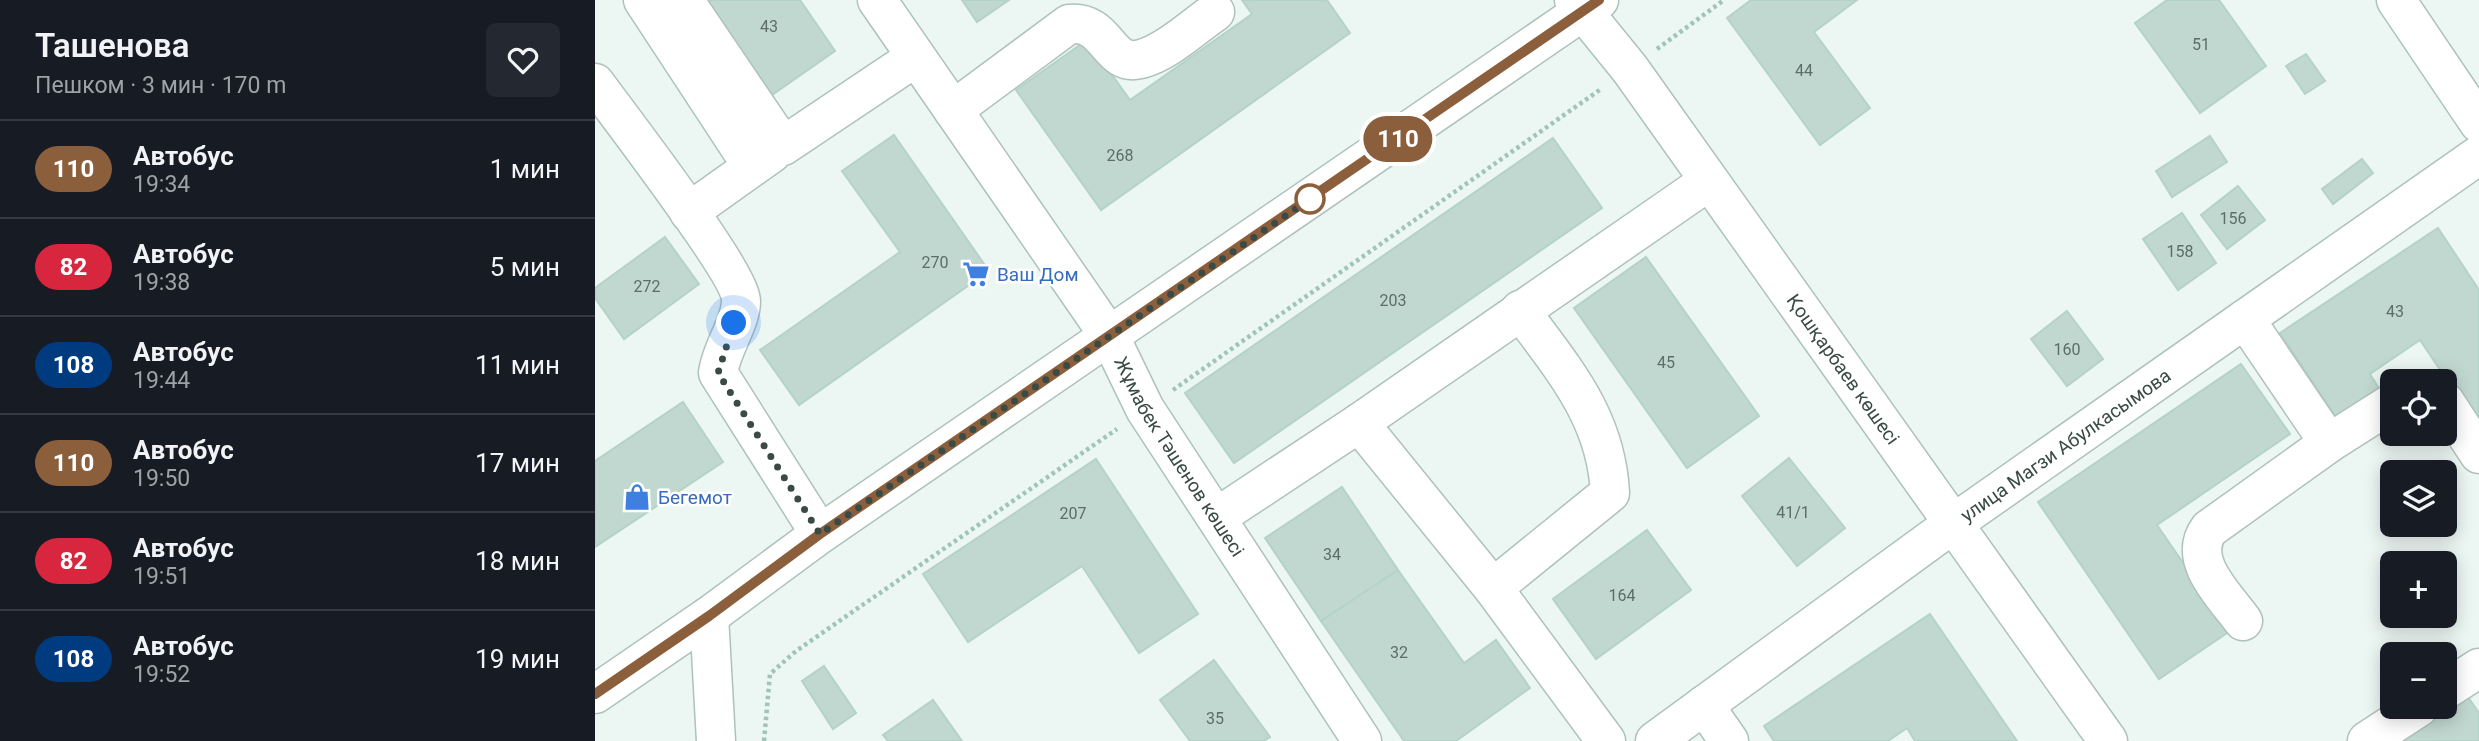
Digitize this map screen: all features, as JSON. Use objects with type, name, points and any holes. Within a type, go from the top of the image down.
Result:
[{"type":"street","points":[[643,0],[767,156]]},
{"type":"street","points":[[684,0],[767,156]]},
{"type":"street","name":"Жұмабек Тәшенов көшесі","points":[[877,0],[1110,337],[1145,409],[1362,741]]},
{"type":"street","points":[[2396,0],[2479,123]]},
{"type":"street","points":[[599,683],[709,616],[820,534],[1110,337],[1586,4]]},
{"type":"street","name":"Қошқарбаев көшесі","points":[[1586,4],[2108,741]]},
{"type":"street","points":[[953,110],[1069,24],[1083,22],[1094,28],[1114,52],[1127,60],[1141,59],[1215,12]]},
{"type":"street","points":[[689,212],[767,156],[916,57]]},
{"type":"street","points":[[601,102],[689,212],[739,288],[741,300],[718,373],[820,534]]},
{"type":"street","name":"улица Магзи Абулкасымова","points":[[1655,741],[1954,523],[2479,155]]},
{"type":"street","points":[[1217,517],[1359,424],[1709,180]]},
{"type":"street","points":[[1493,588],[1610,493],[1609,461],[1584,398],[1520,310]]},
{"type":"street","points":[[2245,319],[2329,443]]},
{"type":"street","points":[[2243,621],[2204,563],[2200,550],[2201,540],[2209,529],[2329,443],[2380,411]]},
{"type":"street","points":[[2457,420],[2479,454]]},
{"type":"street","points":[[1359,424],[1493,588],[1606,741]]},
{"type":"street","points":[[709,616],[716,741]]},
{"type":"street","points":[[2457,682],[2479,668]]},
{"type":"street","points":[[1704,705],[1729,741]]},
{"type":"street","points":[[2367,741],[2401,719]]},
{"type":"path","points":[[764,741],[770,674],[796,651],[1630,69],[1724,0]]},
{"type":"building","points":[[702,0],[800,0],[835,51],[769,97]]},
{"type":"building","points":[[962,0],[1009,0],[977,22]]},
{"type":"building","points":[[1242,0],[1327,0],[1350,33],[1101,210],[1016,90],[1087,40],[1130,100],[1252,14]]},
{"type":"building","points":[[1751,0],[1857,0],[1814,32],[1870,108],[1820,145],[1727,18]]},
{"type":"building","points":[[2167,0],[2219,0],[2266,66],[2200,113],[2135,23]]},
{"type":"building","points":[[2306,54],[2325,81],[2305,94],[2286,66]]},
{"type":"building","points":[[894,135],[989,271],[799,405],[760,350],[900,252],[842,171]]},
{"type":"building","points":[[2210,136],[2227,162],[2172,197],[2156,171]]},
{"type":"building","points":[[1553,138],[1602,208],[1234,463],[1185,393]]},
{"type":"building","points":[[2362,159],[2373,173],[2333,204],[2322,189]]},
{"type":"building","points":[[2238,186],[2265,220],[2227,249],[2201,215]]},
{"type":"building","points":[[2182,213],[2216,263],[2178,290],[2143,239]]},
{"type":"building","points":[[2438,228],[2479,290],[2479,428],[2457,395],[2457,369],[2439,369],[2420,340],[2370,374],[2380,390],[2380,397],[2340,423],[2280,333]]},
{"type":"building","points":[[665,237],[699,284],[624,339],[595,298],[595,288]]},
{"type":"building","points":[[1646,257],[1759,416],[1687,468],[1574,308]]},
{"type":"building","points":[[2067,311],[2103,359],[2067,386],[2031,339]]},
{"type":"building","points":[[2241,364],[2290,434],[2157,525],[2230,631],[2159,679],[2038,502]]},
{"type":"building","points":[[683,402],[723,462],[595,547],[595,461]]},
{"type":"building","points":[[1789,458],[1845,528],[1797,566],[1742,496]]},
{"type":"building","points":[[1096,459],[1198,614],[1139,653],[1082,566],[968,642],[923,574]]},
{"type":"building","points":[[1342,487],[1398,570],[1321,621],[1265,538]]},
{"type":"building","points":[[1647,530],[1691,590],[1596,659],[1553,599]]},
{"type":"building","points":[[1398,570],[1464,663],[1496,640],[1530,688],[1456,741],[1404,741],[1321,621]]},
{"type":"building","points":[[1930,614],[2017,741],[1915,741],[1907,728],[1888,741],[1774,741],[1764,726]]},
{"type":"building","points":[[1214,660],[1270,737],[1264,741],[1190,741],[1160,700]]},
{"type":"building","points":[[824,666],[856,713],[833,729],[802,681]]},
{"type":"building","points":[[2464,691],[2479,713],[2479,741],[2389,741],[2422,719],[2457,719],[2457,696]]},
{"type":"building","points":[[933,700],[962,741],[888,741],[883,735]]},
{"type":"bus line","name":"110","points":[[595,694],[709,616],[820,534],[1599,0]]},
{"type":"place","name":"Ваш Дом","points":[[976,274]]},
{"type":"place","name":"Бегемот","points":[[637,497]]},
{"type":"route","points":[[734,323],[718,373],[820,534],[1313,197],[1310,199]]}]
